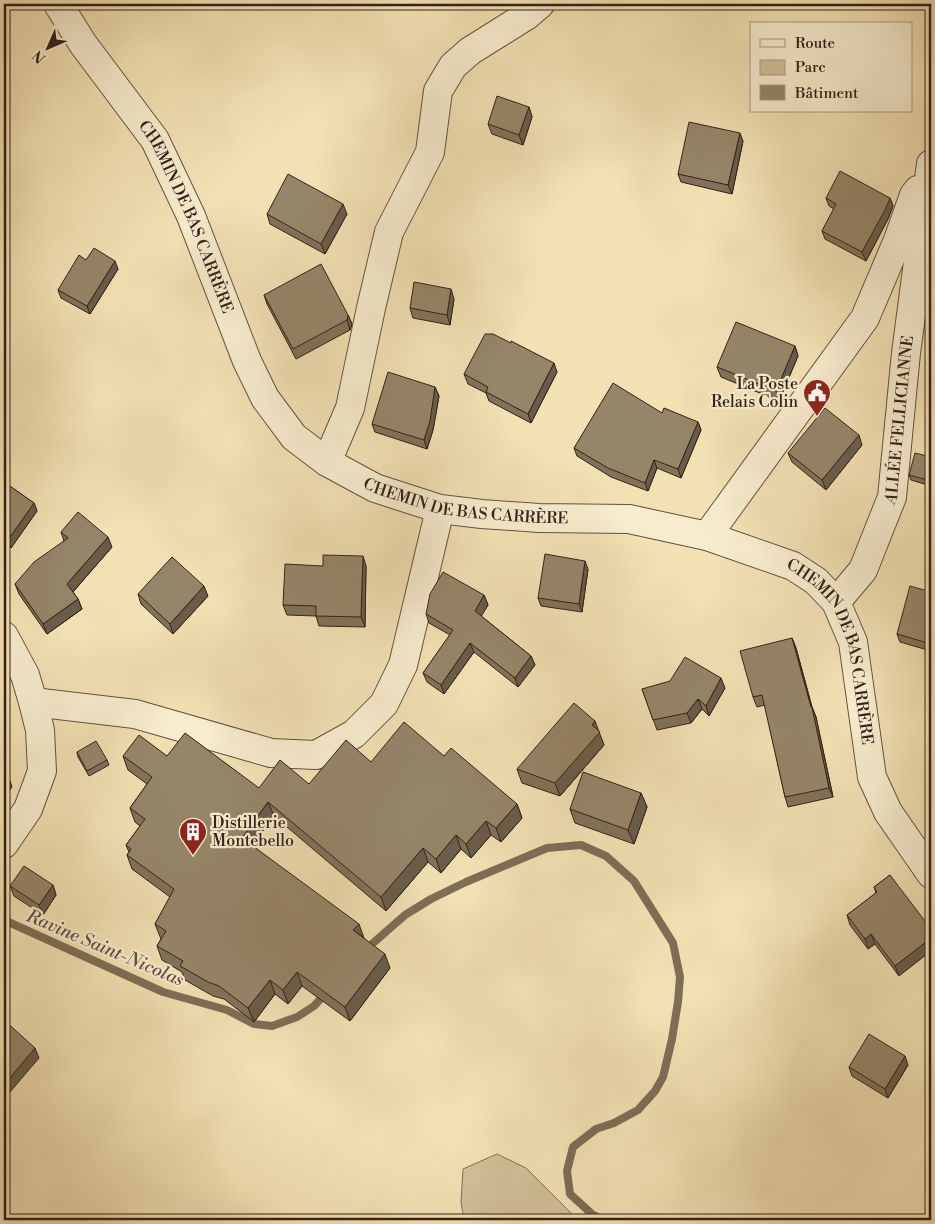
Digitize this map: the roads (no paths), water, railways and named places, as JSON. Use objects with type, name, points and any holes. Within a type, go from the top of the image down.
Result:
[{"type":"street","name":"CHEMIN DE BAS CARRÈRE","points":[[58,4],[82,44],[155,140],[191,216],[247,361],[265,398],[294,437],[327,462],[376,488],[440,508],[482,514],[530,517],[629,519],[707,536],[793,566],[816,581],[836,602],[853,642],[872,777],[888,812],[931,874]]},
{"type":"street","points":[[327,462],[350,408],[389,232],[430,152],[438,91],[453,66],[470,51],[526,16],[540,4]]},
{"type":"street","points":[[707,536],[866,318],[914,195],[930,169]]},
{"type":"street","name":"ALLÉE FELLICIANNE","points":[[836,602],[863,570],[892,497],[906,353],[930,169]]},
{"type":"street","points":[[33,702],[135,714],[271,753],[316,755],[354,734],[384,704],[403,665],[440,508]]},
{"type":"street","points":[[4,636],[25,675],[33,702],[40,730],[42,771],[28,809],[4,844]]},
{"type":"waterway","name":"Ravine Saint-Nicolas","points":[[364,951],[405,915],[431,899],[547,848],[581,845],[606,856],[634,881],[673,943],[680,977],[678,1002],[663,1077],[655,1091],[638,1110],[614,1123],[596,1129],[573,1147],[567,1171],[570,1194],[593,1215],[604,1220]]},
{"type":"waterway","name":"Ravine Saint-Nicolas","points":[[4,920],[163,992],[227,1010],[254,1024],[272,1026],[297,1017],[314,1006],[326,993]]},
{"type":"place","name":"La Poste Relais Colin","points":[[817,417]]},
{"type":"place","name":"Distillerie Montebello","points":[[193,856]]}]
